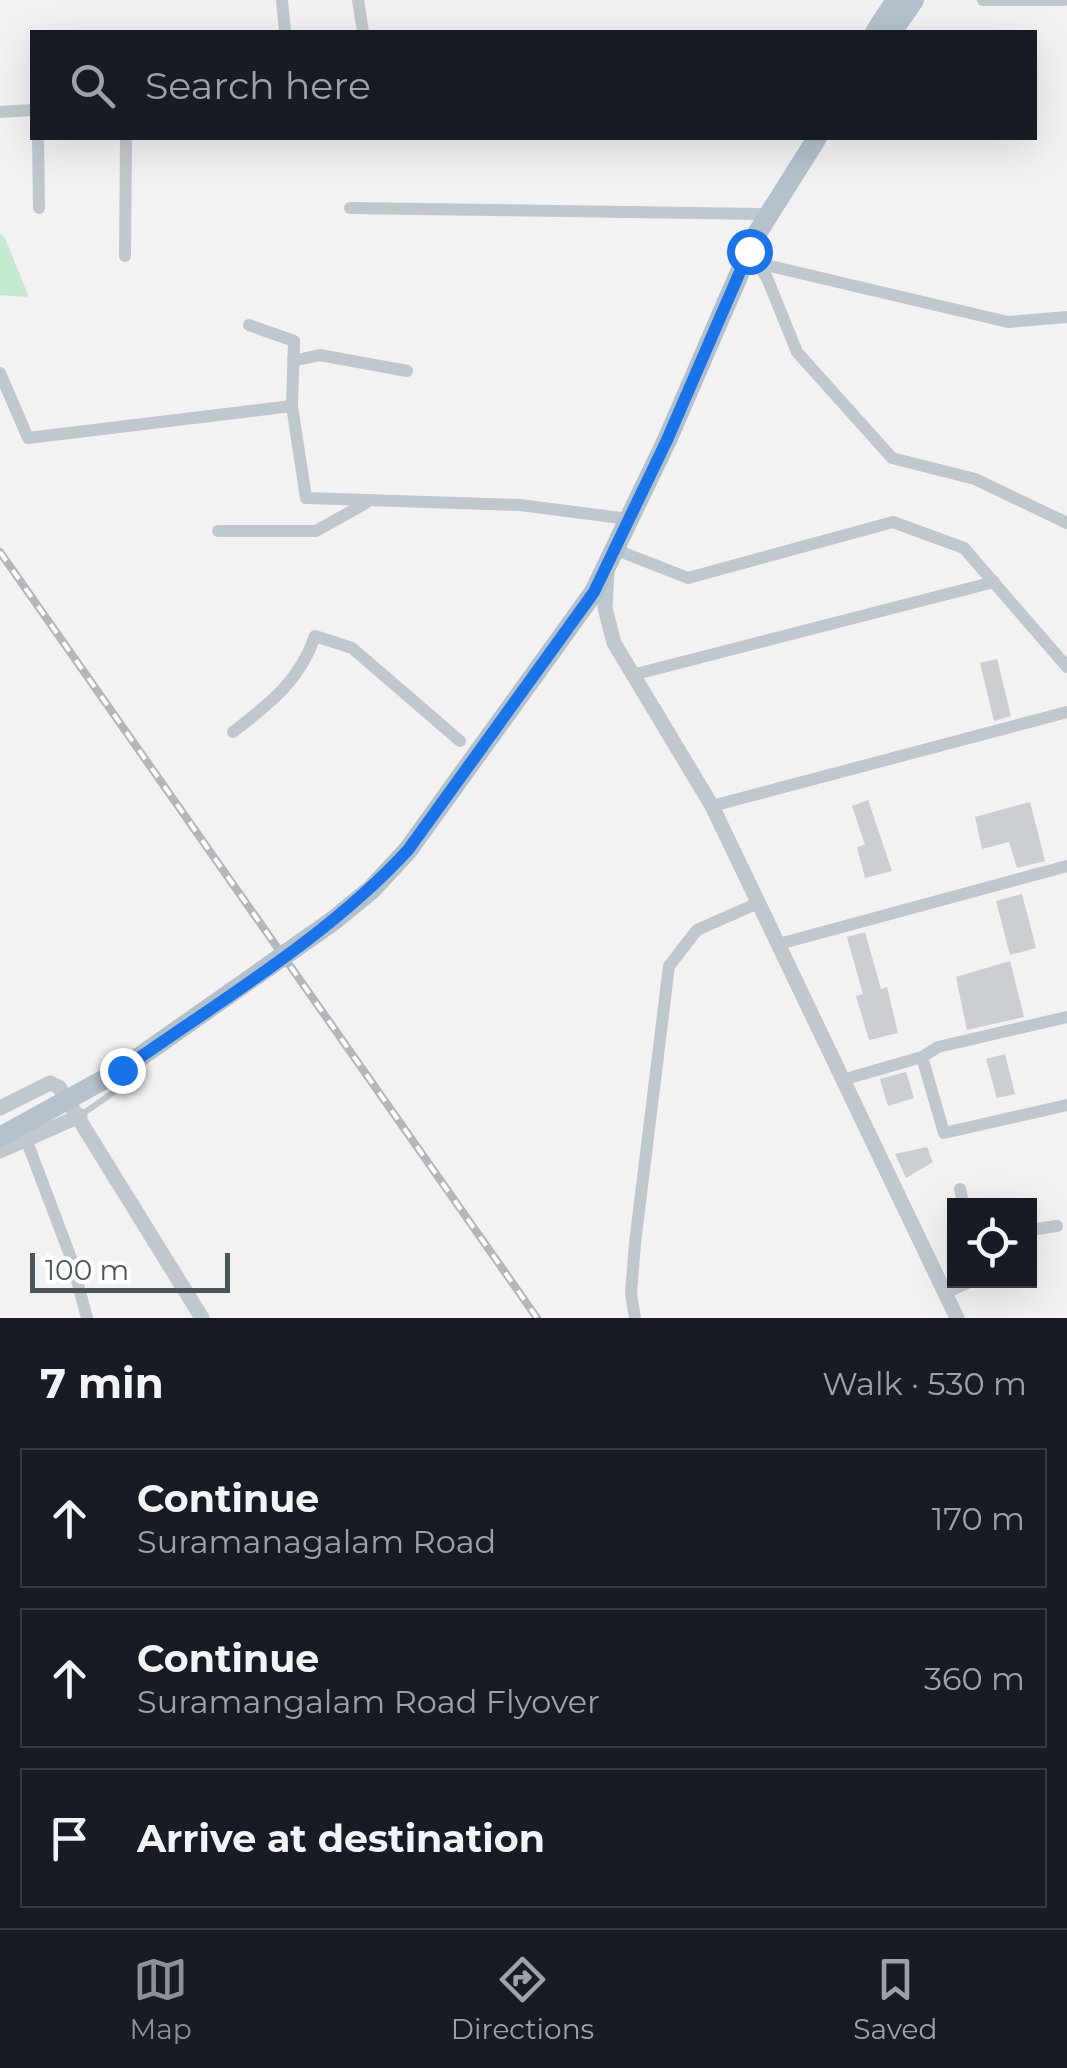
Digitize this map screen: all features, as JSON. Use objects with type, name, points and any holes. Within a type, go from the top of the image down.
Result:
[{"type":"main road","points":[[876,30],[896,0]]},
{"type":"main road","points":[[893,30],[914,0]]},
{"type":"main road","points":[[0,1137],[122,1070],[372,889],[408,850],[611,554],[753,257],[768,214],[815,140]]},
{"type":"main road","points":[[0,1124],[116,1060],[365,881],[400,843],[589,587]]},
{"type":"street","points":[[282,0],[286,30]]},
{"type":"street","points":[[358,0],[363,30]]},
{"type":"street","points":[[983,0],[1064,0]]},
{"type":"street","points":[[0,112],[30,110]]},
{"type":"street","points":[[38,140],[38,208]]},
{"type":"street","points":[[125,256],[126,140]]},
{"type":"street","points":[[350,208],[768,214]]},
{"type":"street","points":[[753,257],[1008,322],[1067,316]]},
{"type":"street","points":[[753,257],[797,352],[892,458],[975,479],[1067,523]]},
{"type":"street","points":[[249,324],[294,341],[292,406],[306,498],[366,503],[520,505],[629,518]]},
{"type":"street","points":[[293,362],[320,355],[407,371]]},
{"type":"street","points":[[0,373],[28,438],[292,406]]},
{"type":"street","points":[[218,531],[316,532],[366,503]]},
{"type":"street","points":[[958,1318],[712,806],[614,643],[605,608],[611,554],[688,578],[892,522],[964,548],[1067,666]]},
{"type":"street","points":[[632,674],[994,582]]},
{"type":"street","points":[[233,732],[282,695],[308,657],[315,636],[352,648],[460,741]]},
{"type":"street","points":[[712,806],[1067,712]]},
{"type":"street","points":[[779,944],[1067,866]]},
{"type":"street","points":[[635,1318],[631,1294],[635,1243],[669,966],[697,930],[758,903]]},
{"type":"street","points":[[842,1080],[922,1058],[938,1047],[1067,1017]]},
{"type":"street","points":[[922,1058],[944,1133],[1067,1105]]},
{"type":"street","points":[[0,1108],[50,1082],[60,1087],[202,1318]]},
{"type":"street","points":[[0,1151],[80,1116]]},
{"type":"street","points":[[26,1139],[71,1258],[86,1318]]},
{"type":"street","points":[[960,1189],[962,1198]]},
{"type":"street","points":[[1037,1229],[1057,1226]]},
{"type":"street","points":[[945,1293],[956,1288]]},
{"type":"lane","points":[[80,1116],[137,1076]]},
{"type":"green space","points":[[0,233],[5,238],[29,297],[0,295]]},
{"type":"building","points":[[997,659],[1011,716],[994,721],[980,663]]},
{"type":"building","points":[[868,800],[892,871],[865,878],[857,847],[865,845],[852,806]]},
{"type":"building","points":[[1030,802],[1045,861],[1017,868],[1009,842],[982,849],[975,817]]},
{"type":"building","points":[[1022,894],[1036,948],[1010,955],[996,901]]},
{"type":"building","points":[[865,932],[881,989],[887,987],[898,1033],[869,1040],[856,996],[863,994],[847,937]]},
{"type":"building","points":[[1010,961],[1024,1017],[967,1030],[956,977]]},
{"type":"building","points":[[1005,1054],[1015,1094],[997,1098],[986,1059]]},
{"type":"building","points":[[906,1072],[914,1098],[888,1106],[880,1079]]},
{"type":"building","points":[[927,1147],[933,1162],[906,1178],[895,1154]]},
{"type":"railway","points":[[0,552],[537,1318]]},
{"type":"route","points":[[122,1070],[333,922],[372,889],[408,850],[594,592],[667,440],[749,251]]}]
